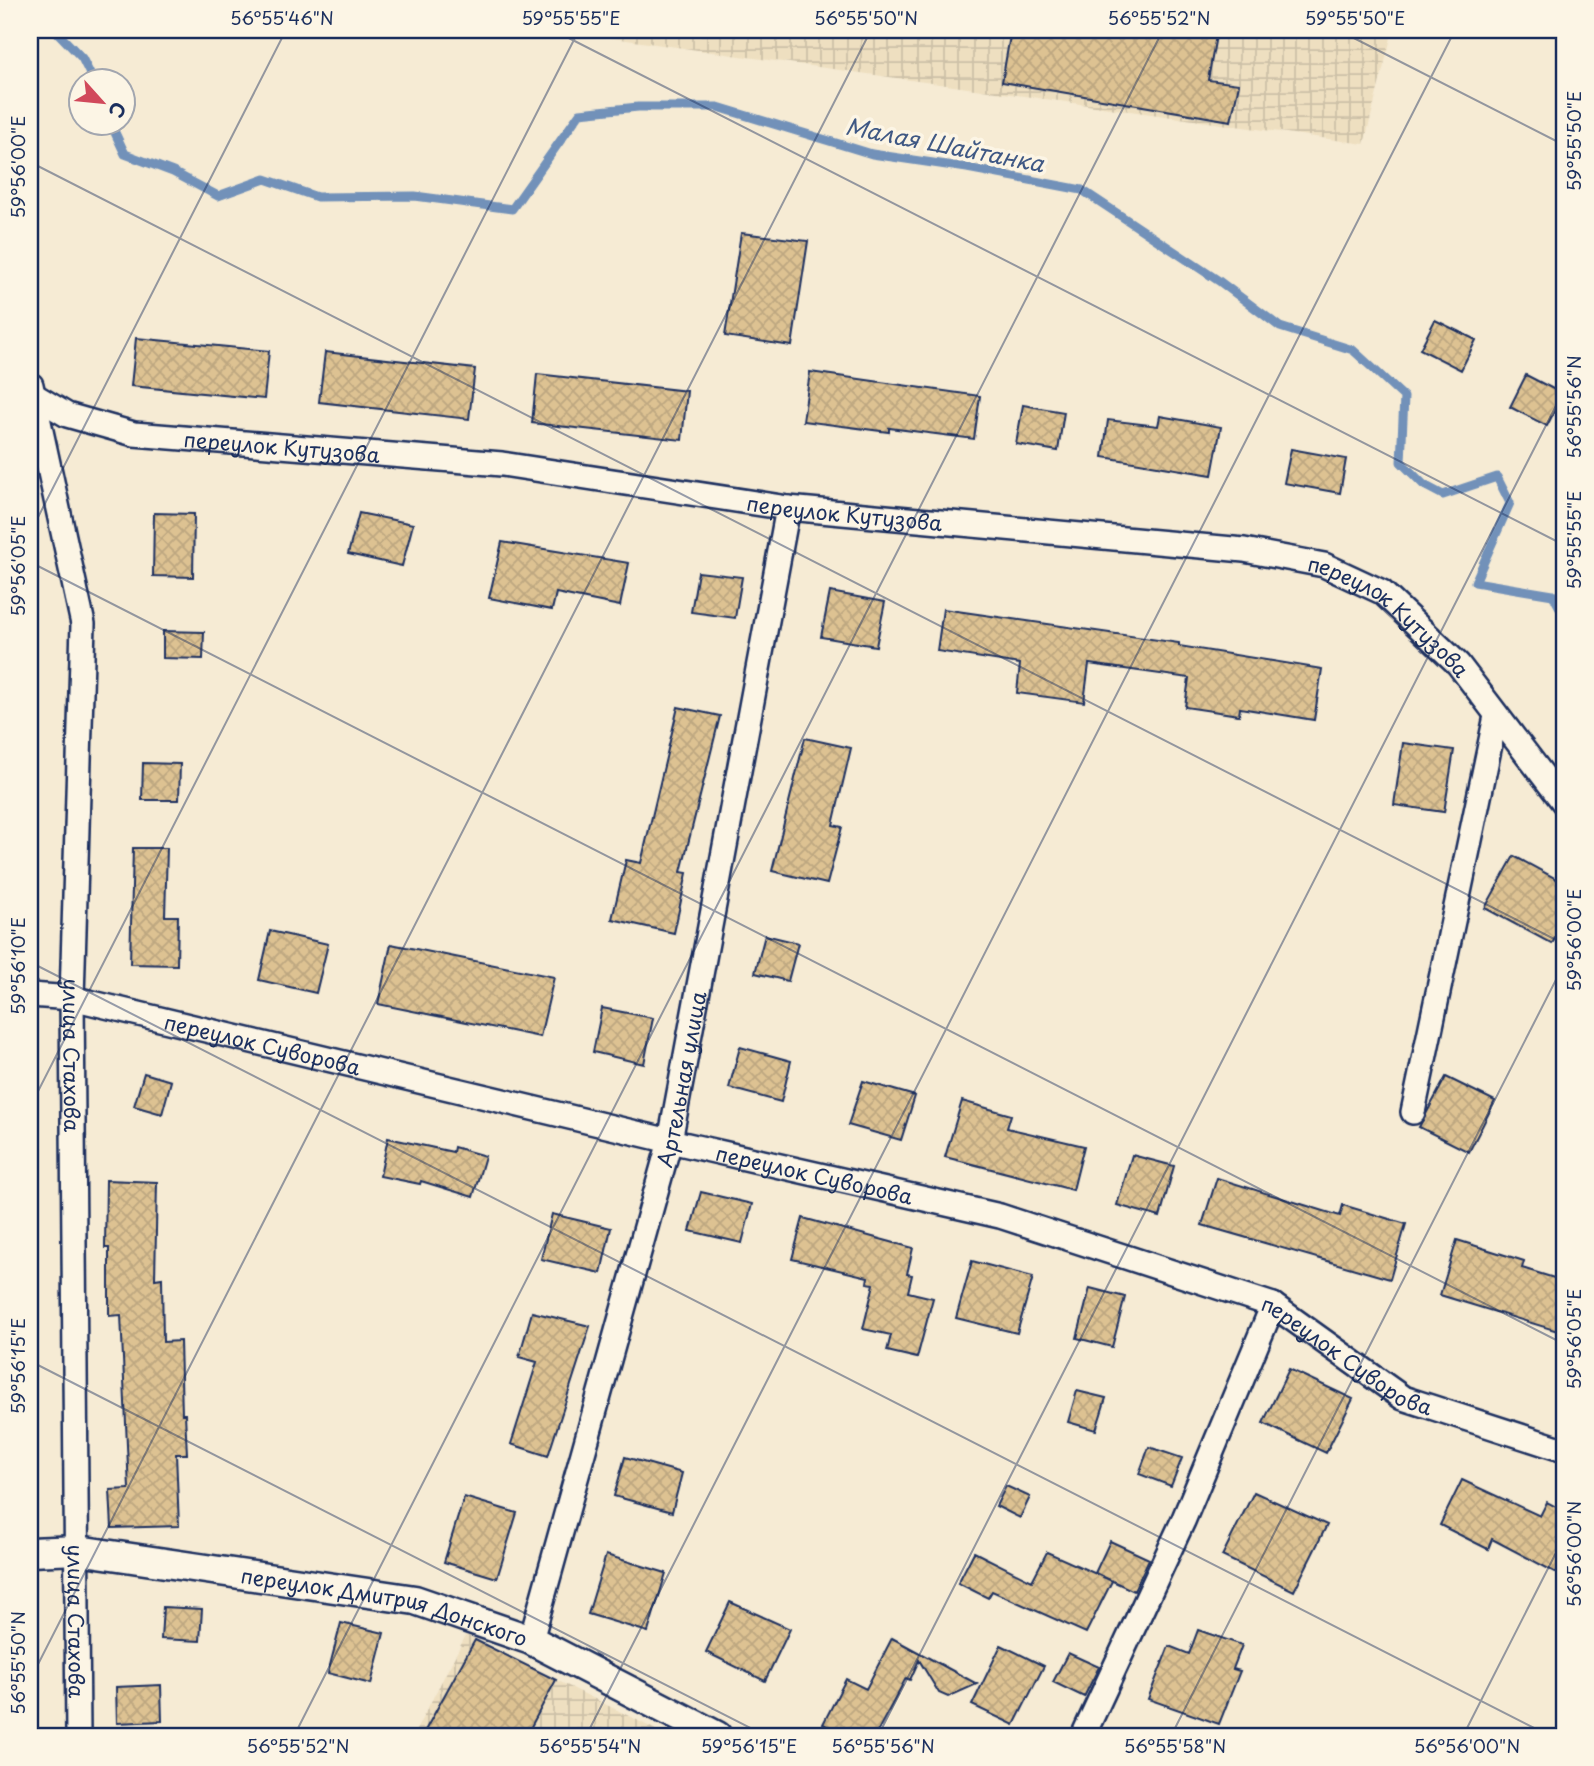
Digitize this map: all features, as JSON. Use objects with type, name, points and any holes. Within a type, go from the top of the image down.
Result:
[{"type":"street","name":"переулок Кутузова","points":[[31,388],[67,415],[134,434],[502,464],[788,508],[1244,550],[1324,565],[1382,592],[1458,664],[1564,803]]},
{"type":"street","name":"улица Стахова","points":[[31,388],[83,624],[72,998],[78,1736]]},
{"type":"street","name":"Артельная улица","points":[[531,1640],[670,1141],[788,508]]},
{"type":"street","points":[[1413,1112],[1496,716]]},
{"type":"street","name":"переулок Суворова","points":[[30,995],[72,998],[670,1141],[1000,1216],[1273,1305],[1403,1398],[1564,1450]]},
{"type":"street","points":[[1083,1736],[1183,1521],[1273,1305]]},
{"type":"street","name":"переулок Дмитрия Донского","points":[[30,1552],[78,1549],[415,1600],[531,1640],[717,1736]]},
{"type":"shaded area","points":[[556,30],[1393,30],[1364,144]]},
{"type":"shaded area","points":[[466,1635],[635,1719],[667,1736],[413,1736]]},
{"type":"building","points":[[1011,30],[1217,30],[1208,80],[1239,84],[1231,121],[1002,82]]},
{"type":"building","points":[[741,233],[808,241],[792,346],[725,336]]},
{"type":"building","points":[[1435,320],[1476,340],[1461,370],[1420,349]]},
{"type":"building","points":[[136,338],[269,351],[264,399],[131,386]]},
{"type":"building","points":[[325,352],[475,369],[469,419],[319,402]]},
{"type":"building","points":[[810,372],[980,396],[974,439],[803,421]]},
{"type":"building","points":[[537,374],[687,391],[682,440],[532,423]]},
{"type":"building","points":[[1526,375],[1563,394],[1547,426],[1510,407]]},
{"type":"building","points":[[1023,405],[1064,412],[1058,451],[1016,444]]},
{"type":"building","points":[[1160,416],[1221,427],[1212,475],[1103,457],[1108,420],[1158,426]]},
{"type":"building","points":[[1291,449],[1346,459],[1340,493],[1284,483]]},
{"type":"building","points":[[154,513],[194,514],[193,577],[153,576]]},
{"type":"building","points":[[359,513],[413,524],[402,566],[348,554]]},
{"type":"building","points":[[502,542],[629,563],[620,606],[556,593],[552,610],[489,598]]},
{"type":"building","points":[[698,572],[742,577],[735,618],[691,612]]},
{"type":"building","points":[[830,592],[885,602],[876,646],[821,637]]},
{"type":"building","points":[[943,609],[1179,643],[1179,646],[1322,669],[1314,720],[1240,708],[1239,715],[1185,707],[1189,678],[1089,664],[1084,702],[1017,693],[1020,664],[937,651]]},
{"type":"building","points":[[163,631],[204,632],[203,659],[163,658]]},
{"type":"building","points":[[678,707],[720,716],[681,872],[687,873],[674,933],[612,919],[626,860],[641,863]]},
{"type":"building","points":[[805,738],[851,748],[833,825],[842,827],[827,884],[772,871]]},
{"type":"building","points":[[1403,743],[1454,750],[1444,812],[1394,805]]},
{"type":"building","points":[[143,763],[180,764],[179,800],[142,800]]},
{"type":"building","points":[[133,848],[167,848],[165,916],[178,916],[177,965],[130,964]]},
{"type":"building","points":[[1514,856],[1564,883],[1564,921],[1552,944],[1485,908]]},
{"type":"building","points":[[270,931],[328,944],[316,993],[259,980]]},
{"type":"building","points":[[765,935],[798,943],[788,981],[755,973]]},
{"type":"building","points":[[391,944],[554,977],[540,1037],[378,1004]]},
{"type":"building","points":[[602,1008],[653,1018],[644,1064],[593,1052]]},
{"type":"building","points":[[740,1047],[791,1061],[781,1102],[729,1088]]},
{"type":"building","points":[[144,1073],[171,1081],[162,1114],[134,1106]]},
{"type":"building","points":[[1446,1077],[1495,1101],[1469,1152],[1419,1127]]},
{"type":"building","points":[[863,1081],[915,1096],[901,1140],[848,1125]]},
{"type":"building","points":[[962,1101],[1011,1115],[1007,1128],[1084,1146],[1073,1190],[945,1157]]},
{"type":"building","points":[[388,1138],[453,1152],[454,1147],[485,1156],[473,1197],[421,1181],[420,1184],[380,1176]]},
{"type":"building","points":[[1132,1155],[1174,1166],[1160,1217],[1117,1205]]},
{"type":"building","points":[[1217,1178],[1340,1216],[1343,1205],[1406,1224],[1390,1279],[1202,1225]]},
{"type":"building","points":[[106,1180],[157,1182],[155,1279],[162,1278],[163,1342],[180,1341],[182,1414],[185,1414],[187,1454],[176,1454],[179,1526],[112,1528],[110,1490],[129,1489],[121,1315],[109,1316],[109,1248],[105,1248]]},
{"type":"building","points":[[701,1192],[752,1204],[742,1243],[690,1231]]},
{"type":"building","points":[[552,1214],[611,1228],[601,1273],[541,1259]]},
{"type":"building","points":[[803,1218],[913,1248],[907,1274],[912,1275],[908,1292],[933,1298],[917,1358],[887,1351],[891,1335],[863,1329],[874,1284],[867,1283],[868,1277],[792,1259]]},
{"type":"building","points":[[1457,1240],[1524,1261],[1522,1268],[1564,1281],[1564,1333],[1440,1295]]},
{"type":"building","points":[[972,1261],[1033,1277],[1017,1333],[956,1318]]},
{"type":"building","points":[[1090,1288],[1125,1297],[1112,1347],[1077,1338]]},
{"type":"building","points":[[532,1312],[590,1326],[548,1456],[511,1444],[537,1362],[519,1357]]},
{"type":"building","points":[[1289,1369],[1353,1399],[1326,1453],[1263,1423]]},
{"type":"building","points":[[1077,1391],[1106,1398],[1096,1430],[1068,1422]]},
{"type":"building","points":[[1149,1447],[1182,1458],[1171,1486],[1139,1474]]},
{"type":"building","points":[[625,1457],[682,1473],[672,1512],[614,1496]]},
{"type":"building","points":[[1462,1480],[1540,1516],[1547,1502],[1564,1511],[1564,1577],[1492,1539],[1488,1549],[1440,1525]]},
{"type":"building","points":[[1006,1486],[1030,1497],[1020,1518],[996,1506]]},
{"type":"building","points":[[1254,1492],[1327,1525],[1294,1591],[1222,1556]]},
{"type":"building","points":[[464,1497],[517,1513],[497,1578],[444,1562]]},
{"type":"building","points":[[1110,1541],[1149,1559],[1134,1591],[1095,1573]]},
{"type":"building","points":[[974,1552],[1032,1581],[1047,1552],[1112,1581],[1086,1633],[992,1591],[988,1598],[958,1583]]},
{"type":"building","points":[[606,1555],[666,1573],[648,1632],[588,1614]]},
{"type":"building","points":[[730,1602],[790,1629],[765,1681],[706,1652]]},
{"type":"building","points":[[163,1607],[202,1609],[200,1641],[161,1639]]},
{"type":"building","points":[[341,1623],[384,1633],[371,1684],[328,1673]]},
{"type":"building","points":[[1198,1630],[1242,1645],[1233,1669],[1240,1671],[1219,1724],[1148,1699],[1169,1646],[1189,1654]]},
{"type":"building","points":[[892,1638],[977,1684],[948,1697],[939,1693],[919,1660],[910,1680],[906,1678],[875,1736],[847,1736],[823,1724],[846,1679],[866,1689]]},
{"type":"building","points":[[475,1640],[556,1680],[526,1736],[422,1736]]},
{"type":"building","points":[[1001,1645],[1044,1666],[1014,1725],[972,1705]]},
{"type":"building","points":[[1068,1653],[1099,1667],[1084,1697],[1053,1682]]},
{"type":"building","points":[[161,1685],[162,1721],[117,1723],[116,1687]]},
{"type":"waterway","name":"Малая Шайтанка","points":[[55,30],[82,58],[86,66]]},
{"type":"waterway","name":"Малая Шайтанка","points":[[117,136],[125,154],[173,172],[218,196],[265,179],[317,197],[415,196],[512,209],[580,113],[638,107],[718,107],[872,154],[967,168],[1082,190],[1219,281],[1280,327],[1353,350],[1404,397],[1401,462],[1424,485],[1443,495],[1497,477],[1510,503],[1475,582],[1553,595],[1564,615]]}]
